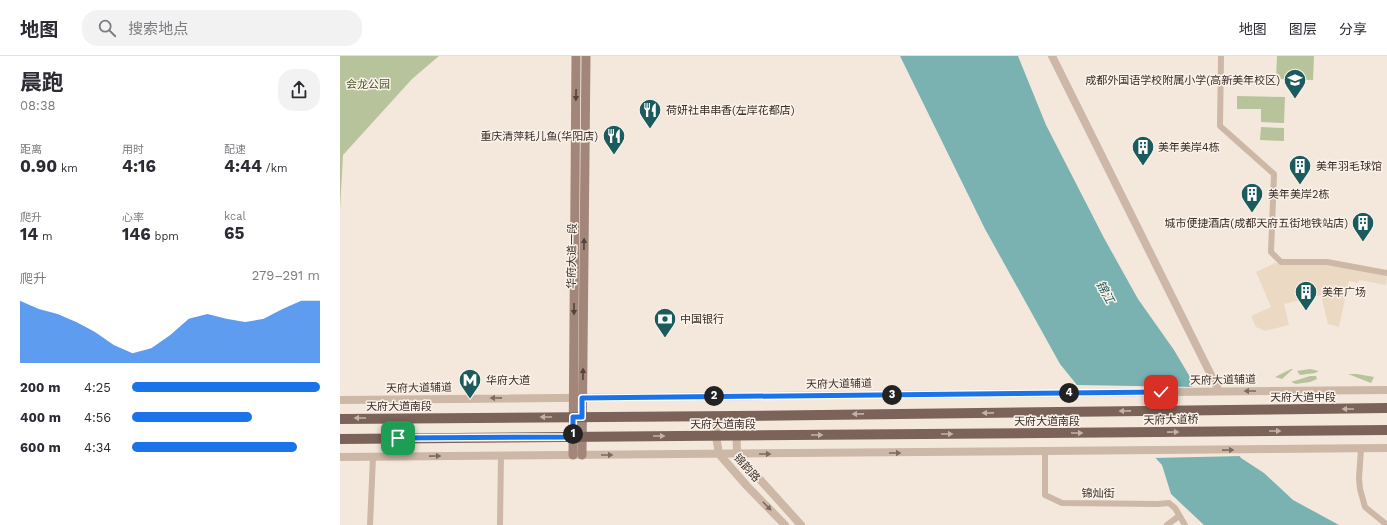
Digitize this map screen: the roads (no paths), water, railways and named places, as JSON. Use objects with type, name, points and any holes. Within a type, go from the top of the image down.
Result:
[{"type":"main road","points":[[576,56],[578,398]]},
{"type":"main road","name":"华府大道一段","points":[[577,455],[586,56]]},
{"type":"main road","name":"天府大道中段","points":[[1083,412],[1387,408]]},
{"type":"main road","name":"天府大道南段","points":[[340,419],[1083,412]]},
{"type":"main road","name":"天府大道桥","points":[[1106,432],[1387,430]]},
{"type":"main road","name":"天府大道南段","points":[[340,439],[1106,432]]},
{"type":"street","points":[[1052,56],[1219,391]]},
{"type":"street","points":[[1221,56],[1220,126],[1274,174],[1271,252],[1281,262],[1327,262],[1387,273]]},
{"type":"street","name":"天府大道辅道","points":[[340,400],[1387,390]]},
{"type":"street","name":"锦韵路","points":[[716,416],[716,436],[719,454],[747,486],[785,525]]},
{"type":"street","name":"锦韵路","points":[[736,416],[737,454],[801,525]]},
{"type":"street","points":[[340,457],[1387,448]]},
{"type":"street","points":[[1361,449],[1359,478],[1360,489],[1365,507],[1387,525]]},
{"type":"street","name":"锦灿街","points":[[1046,451],[1045,495],[1062,503],[1169,503],[1186,525]]},
{"type":"street","points":[[500,525],[501,455]]},
{"type":"street","points":[[370,525],[373,457]]},
{"type":"street","points":[[1167,525],[1179,516]]},
{"type":"water","name":"锦江","points":[[900,56],[1018,56],[1046,125],[1104,238],[1138,299],[1174,350],[1190,377],[1190,383],[1213,421],[1241,458],[1264,473],[1293,500],[1339,525],[1204,525],[1171,494],[1162,465],[1122,422],[1081,390],[1060,364],[985,229]]},
{"type":"place","name":"成都外国语学校附属小学(高新美年校区)","points":[[1295,100]]},
{"type":"place","name":"荷妍社串串香(左岸花都店)","points":[[650,130]]},
{"type":"place","name":"重庆清萍耗儿鱼(华阳店)","points":[[614,156]]},
{"type":"place","name":"美年美岸4栋","points":[[1143,166]]},
{"type":"place","name":"美年羽毛球馆","points":[[1300,186]]},
{"type":"place","name":"美年美岸2栋","points":[[1252,214]]},
{"type":"place","name":"城市便捷酒店(成都天府五街地铁站店)","points":[[1363,242]]},
{"type":"place","name":"美年广场","points":[[1306,312]]},
{"type":"place","name":"中国银行","points":[[665,338]]},
{"type":"place","name":"华府大道","points":[[470,400]]},
{"type":"park label","name":"会龙公园","points":[[368,84]]}]
